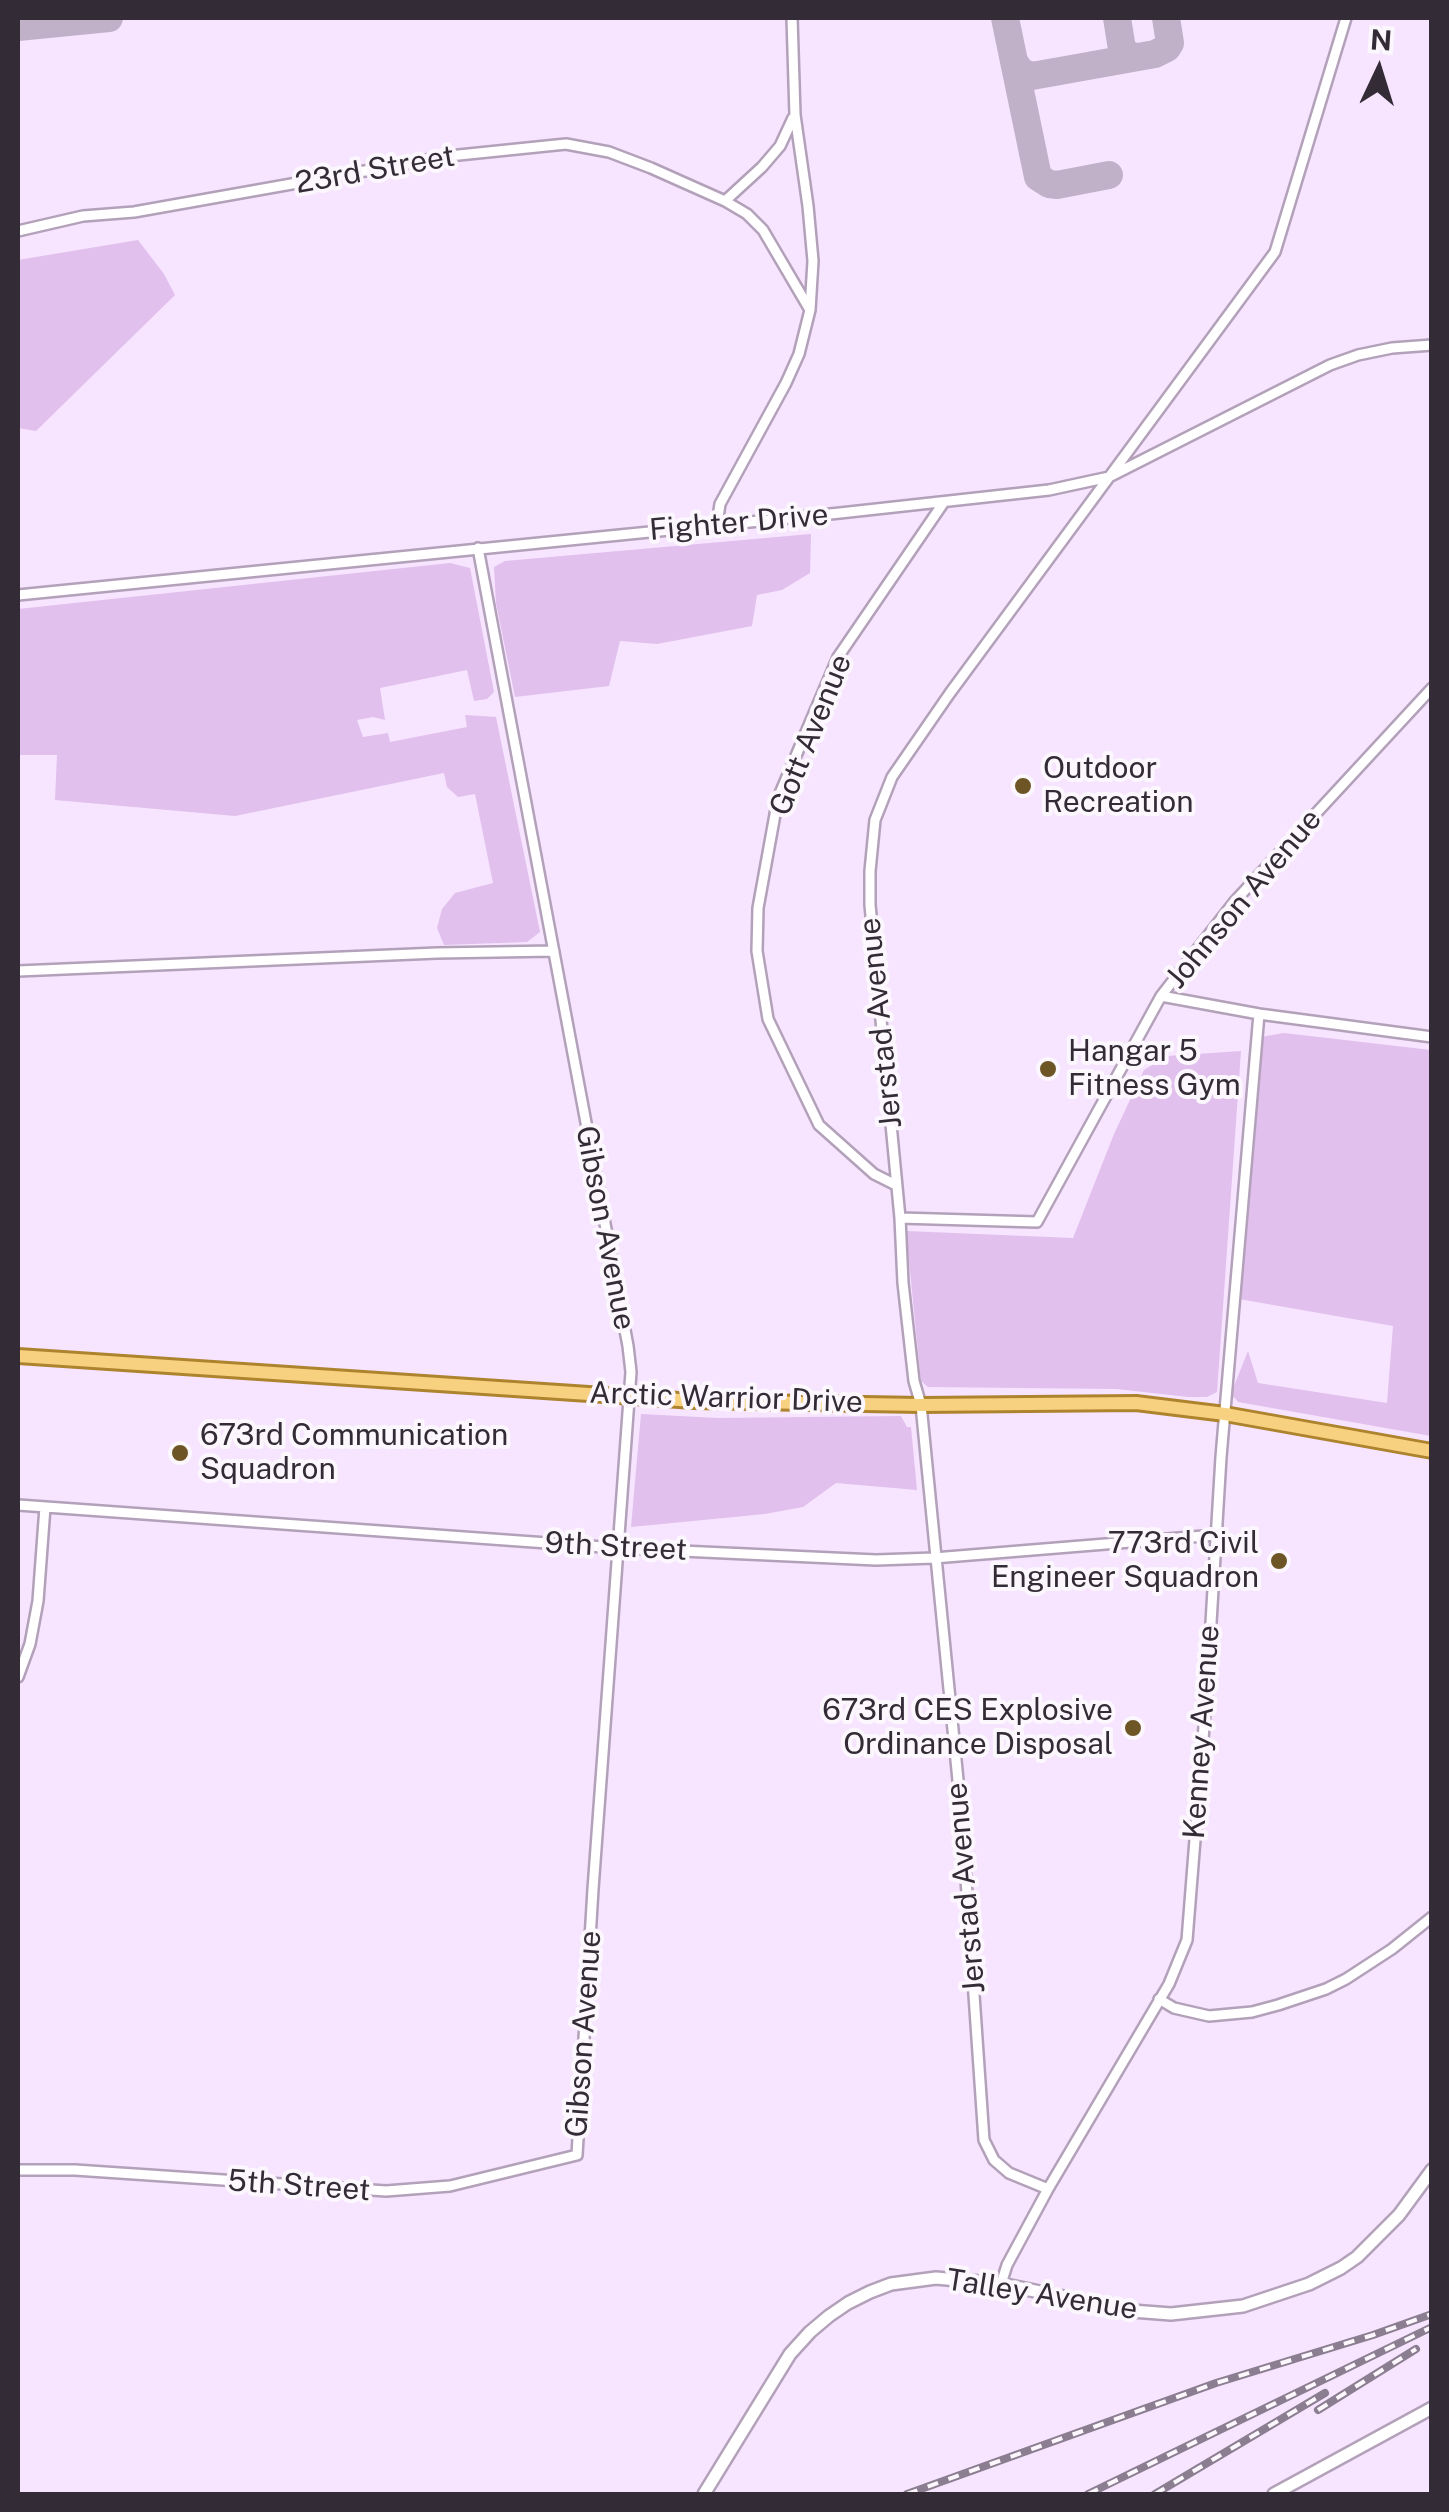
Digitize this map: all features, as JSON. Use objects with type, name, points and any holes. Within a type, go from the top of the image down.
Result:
[{"type":"main road","name":"Arctic Warrior Drive","points":[[18,1356],[694,1401],[1136,1403],[1224,1414],[1432,1451]]},
{"type":"street","points":[[717,524],[720,504],[799,354],[810,310],[813,261],[795,116],[792,18]]},
{"type":"street","name":"Jerstad Avenue","points":[[1048,2190],[1008,2173],[994,2160],[984,2140],[962,1821],[921,1405],[914,1381],[903,1281],[870,905],[875,820],[892,777],[1275,252],[1346,18]]},
{"type":"street","points":[[725,201],[780,146],[795,116]]},
{"type":"street","name":"23rd Street","points":[[18,230],[449,156],[566,144],[608,152],[747,214],[763,230],[810,310]]},
{"type":"street","name":"Fighter Drive","points":[[18,595],[1050,490],[1108,478],[1330,365],[1375,351],[1432,345]]},
{"type":"street","name":"Gott Avenue","points":[[896,1185],[874,1174],[818,1125],[768,1019],[757,951],[758,908],[778,798],[838,657],[944,502]]},
{"type":"street","name":"Gibson Avenue","points":[[478,548],[630,1372],[577,2155]]},
{"type":"street","name":"Johnson Avenue","points":[[900,1218],[1037,1222],[1161,996],[1235,900],[1432,688]]},
{"type":"street","points":[[18,971],[554,952]]},
{"type":"street","points":[[1161,996],[1259,1014],[1432,1037]]},
{"type":"street","name":"Kenney Avenue","points":[[1000,2284],[1048,2190],[1169,1984],[1187,1940],[1224,1414],[1259,1014]]},
{"type":"street","name":"9th Street","points":[[18,1506],[617,1548],[862,1559],[934,1558],[1216,1535]]},
{"type":"street","points":[[18,1678],[30,1644],[38,1601],[45,1507]]},
{"type":"street","points":[[1159,1999],[1174,2008],[1209,2016],[1278,2006],[1346,1979],[1432,1917]]},
{"type":"street","name":"5th Street","points":[[18,2170],[75,2170],[386,2191],[450,2186],[577,2155]]},
{"type":"street","name":"Talley Avenue","points":[[704,2494],[790,2354],[838,2310],[870,2292],[913,2279],[936,2278],[1000,2284],[1132,2311],[1171,2314],[1243,2306],[1309,2284],[1357,2257],[1398,2215],[1432,2170]]},
{"type":"street","points":[[1274,2494],[1432,2408]]},
{"type":"shaded area","points":[[138,240],[175,295],[36,431],[18,428],[18,260]]},
{"type":"shaded area","points":[[811,534],[810,573],[782,590],[757,595],[752,626],[657,644],[620,641],[609,686],[515,697],[496,603],[494,567],[505,561]]},
{"type":"shaded area","points":[[450,563],[470,568],[494,692],[487,699],[474,701],[467,670],[380,688],[385,720],[357,720],[363,737],[388,733],[390,742],[467,727],[465,715],[496,717],[540,932],[527,942],[444,945],[437,928],[442,909],[455,893],[493,883],[475,794],[458,797],[447,787],[444,773],[235,816],[55,800],[57,755],[18,755],[18,609]]},
{"type":"shaded area","points":[[1284,1033],[1431,1050],[1431,1436],[1238,1402],[1230,1396],[1248,1351],[1258,1383],[1387,1403],[1393,1326],[1239,1299],[1261,1037]]},
{"type":"shaded area","points":[[1241,1051],[1217,1392],[1207,1397],[1188,1397],[1117,1389],[928,1387],[921,1381],[906,1231],[1073,1238],[1144,1070],[1167,1056]]},
{"type":"shaded area","points":[[641,1414],[718,1418],[901,1416],[911,1427],[917,1490],[836,1483],[803,1507],[631,1527]]},
{"type":"taxiway","points":[[18,27],[109,18]]},
{"type":"taxiway","points":[[1005,18],[1038,177],[1057,185],[1109,175]]},
{"type":"taxiway","points":[[1117,18],[1122,49],[1135,57]]},
{"type":"taxiway","points":[[1015,63],[1021,72],[1032,76],[1155,54],[1170,43],[1166,18]]},
{"type":"railway","points":[[907,2494],[1216,2383],[1432,2314]]},
{"type":"railway","points":[[1088,2494],[1432,2327]]},
{"type":"railway","points":[[1318,2410],[1416,2349]]},
{"type":"railway","points":[[1155,2494],[1325,2393]]},
{"type":"place","name":"Outdoor Recreation","points":[[1023,786]]},
{"type":"place","name":"Hangar 5 Fitness Gym","points":[[1048,1069]]},
{"type":"place","name":"673rd Communication Squadron","points":[[180,1453]]},
{"type":"place","name":"773rd Civil Engineer Squadron","points":[[1279,1561]]},
{"type":"place","name":"673rd CES Explosive Ordinance Disposal","points":[[1133,1728]]}]
